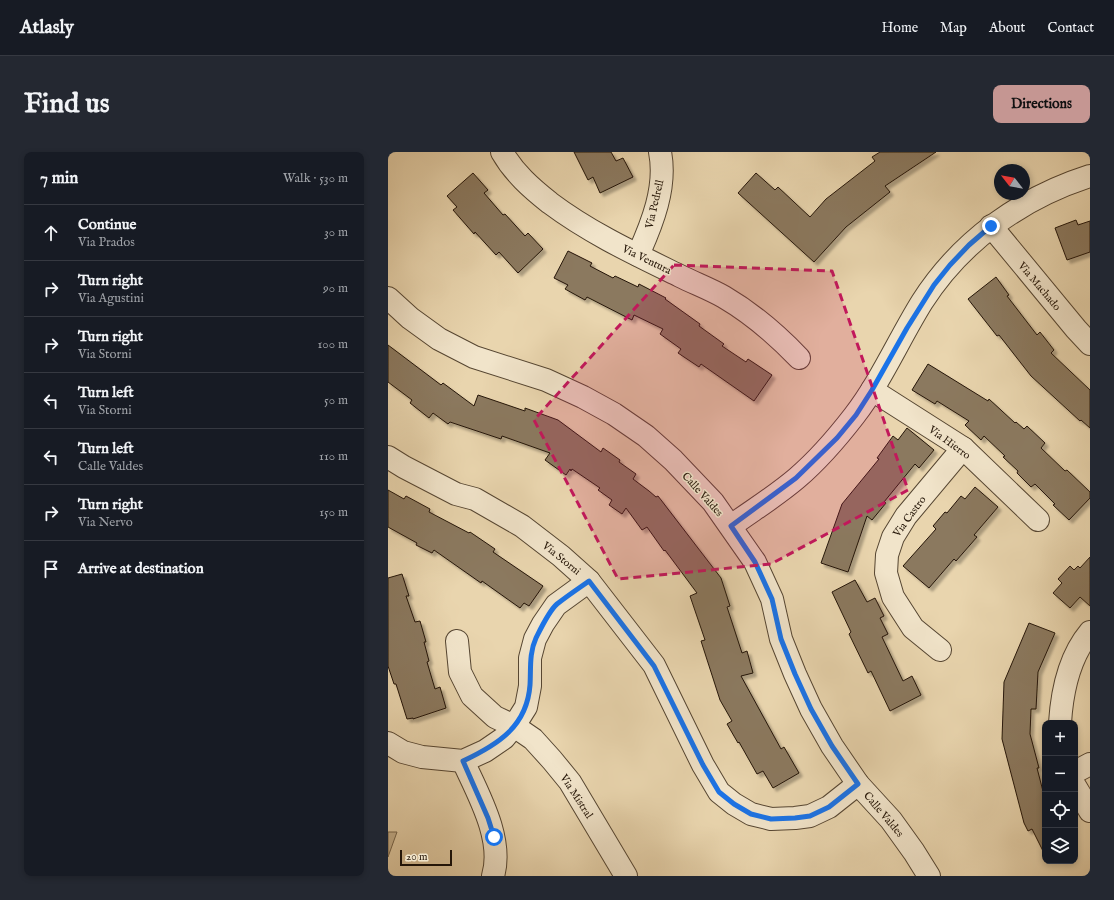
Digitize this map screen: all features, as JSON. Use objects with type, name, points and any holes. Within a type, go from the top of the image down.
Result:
[{"type":"street","name":"Via Ventura","points":[[502,152],[516,173],[533,190],[570,218],[609,241],[723,296],[754,316],[777,334],[800,358]]},
{"type":"street","name":"Via Pedrell","points":[[638,255],[652,221],[659,192],[662,162],[660,152]]},
{"type":"street","points":[[731,526],[796,478],[837,438],[856,415],[872,390],[907,328],[934,285],[969,245],[991,226],[1018,208],[1046,193],[1090,176]]},
{"type":"street","name":"Via Machado","points":[[991,226],[1090,344]]},
{"type":"street","name":"Calle Valdes","points":[[388,298],[410,318],[438,339],[474,357],[546,380],[583,397],[614,414],[646,436],[673,460],[713,502],[755,562],[772,599],[781,639],[795,674],[811,709],[832,746],[858,784],[891,820],[929,876]]},
{"type":"street","name":"Via Hierro","points":[[872,390],[963,448],[1038,520]]},
{"type":"street","name":"Via Castro","points":[[940,650],[913,628],[893,597],[886,573],[887,555],[893,537],[906,516],[963,448]]},
{"type":"street","name":"Via Storni","points":[[388,457],[456,494],[475,499],[522,526],[561,556],[589,581],[654,666],[703,765],[719,792],[734,804],[751,814],[771,819],[810,816],[829,807],[858,784]]},
{"type":"street","points":[[388,743],[402,752],[422,757],[463,761],[491,747],[504,738],[514,726],[526,707],[530,686],[530,658],[536,639],[544,624],[556,605],[589,581]]},
{"type":"street","points":[[1060,720],[1064,685],[1072,663],[1090,632]]},
{"type":"street","name":"Via Mistral","points":[[457,641],[460,672],[472,696],[495,717],[514,726],[533,739],[570,782],[626,876]]},
{"type":"street","points":[[463,761],[488,818],[494,837],[496,868],[493,876]]},
{"type":"street","points":[[1078,770],[1090,764]]},
{"type":"street","points":[[1078,791],[1090,811]]},
{"type":"highlighted area","points":[[674,265],[832,271],[908,490],[771,564],[618,579],[534,420]]},
{"type":"shaded area","points":[[388,832],[397,832],[388,857]]},
{"type":"building","points":[[574,152],[611,152],[616,161],[623,158],[633,177],[600,193],[593,177],[588,180]]},
{"type":"building","points":[[880,152],[936,152],[885,186],[890,192],[846,227],[814,262],[738,193],[756,173],[775,190],[778,187],[810,217],[826,199],[875,161],[872,157]]},
{"type":"building","points":[[473,173],[488,190],[484,193],[503,215],[505,214],[525,236],[528,233],[543,249],[518,273],[499,252],[496,255],[475,232],[474,234],[453,210],[457,207],[447,196]]},
{"type":"building","points":[[1076,220],[1078,225],[1090,221],[1090,252],[1067,260],[1055,228]]},
{"type":"building","points":[[568,251],[592,263],[590,266],[613,278],[615,276],[638,287],[639,284],[666,298],[665,299],[700,324],[699,326],[724,344],[722,346],[746,362],[748,359],[772,375],[754,401],[701,364],[699,367],[678,353],[681,349],[660,334],[663,329],[634,315],[632,320],[587,297],[585,300],[565,289],[568,285],[554,278]]},
{"type":"building","points":[[996,277],[1009,295],[1007,296],[1037,335],[1040,332],[1054,350],[1051,353],[1090,390],[1090,428],[1081,420],[1080,421],[1031,376],[968,299]]},
{"type":"building","points":[[388,345],[441,385],[443,383],[474,406],[478,395],[525,411],[525,408],[558,420],[601,452],[603,448],[620,460],[619,462],[636,474],[633,479],[656,497],[658,496],[721,578],[730,606],[727,607],[742,653],[747,651],[753,673],[741,676],[781,749],[784,747],[799,773],[773,788],[763,771],[757,774],[727,724],[732,721],[720,700],[701,641],[705,640],[690,596],[697,593],[647,527],[642,530],[626,508],[622,514],[609,505],[612,500],[598,490],[600,488],[572,469],[571,471],[570,469],[566,475],[545,460],[550,453],[502,436],[501,439],[450,422],[448,424],[433,413],[429,418],[410,403],[412,400],[388,382]]},
{"type":"building","points":[[928,364],[988,401],[989,399],[1015,423],[1016,422],[1024,429],[1027,426],[1045,443],[1041,448],[1090,492],[1090,498],[1069,520],[1053,505],[1055,504],[1035,484],[1031,487],[1017,473],[1018,471],[1003,457],[1005,456],[984,436],[981,440],[965,425],[969,421],[937,401],[935,404],[912,390]]},
{"type":"building","points":[[907,428],[934,450],[919,468],[915,464],[884,502],[886,503],[872,520],[867,516],[848,572],[821,563],[842,504],[879,459],[877,458],[893,436],[898,440]]},
{"type":"building","points":[[975,487],[998,507],[974,535],[977,537],[956,561],[954,559],[929,588],[903,566],[936,529],[933,526],[945,512],[947,513],[961,496],[965,499]]},
{"type":"building","points":[[388,490],[404,499],[406,496],[430,509],[429,512],[469,533],[470,532],[495,549],[493,552],[543,586],[529,606],[524,603],[520,608],[434,550],[432,553],[416,545],[417,543],[388,527]]},
{"type":"building","points":[[1090,557],[1090,606],[1080,597],[1070,608],[1053,593],[1062,583],[1058,579],[1070,566],[1074,570],[1078,566],[1080,568]]},
{"type":"building","points":[[402,574],[409,596],[406,596],[415,622],[420,621],[426,642],[424,642],[429,661],[427,662],[435,689],[440,687],[446,708],[413,719],[407,719],[396,684],[394,684],[388,666],[388,578]]},
{"type":"building","points":[[855,580],[867,602],[875,598],[884,616],[880,618],[888,634],[882,637],[903,681],[912,676],[921,695],[890,711],[871,671],[868,673],[849,634],[851,632],[832,592]]},
{"type":"building","points":[[1029,623],[1055,633],[1038,672],[1036,709],[1031,709],[1030,734],[1039,768],[1037,768],[1042,787],[1042,849],[1032,829],[1028,831],[1024,823],[1002,739],[1004,682]]},
{"type":"route","points":[[494,837],[488,818],[463,761],[485,751],[504,738],[514,726],[526,707],[530,686],[530,658],[536,639],[556,605],[589,581],[654,666],[703,765],[719,792],[734,804],[751,814],[771,819],[810,816],[829,807],[858,784],[832,746],[811,709],[781,639],[772,599],[755,562],[731,526],[796,478],[837,438],[856,415],[872,390],[922,302],[934,285],[969,245],[991,226]]}]
